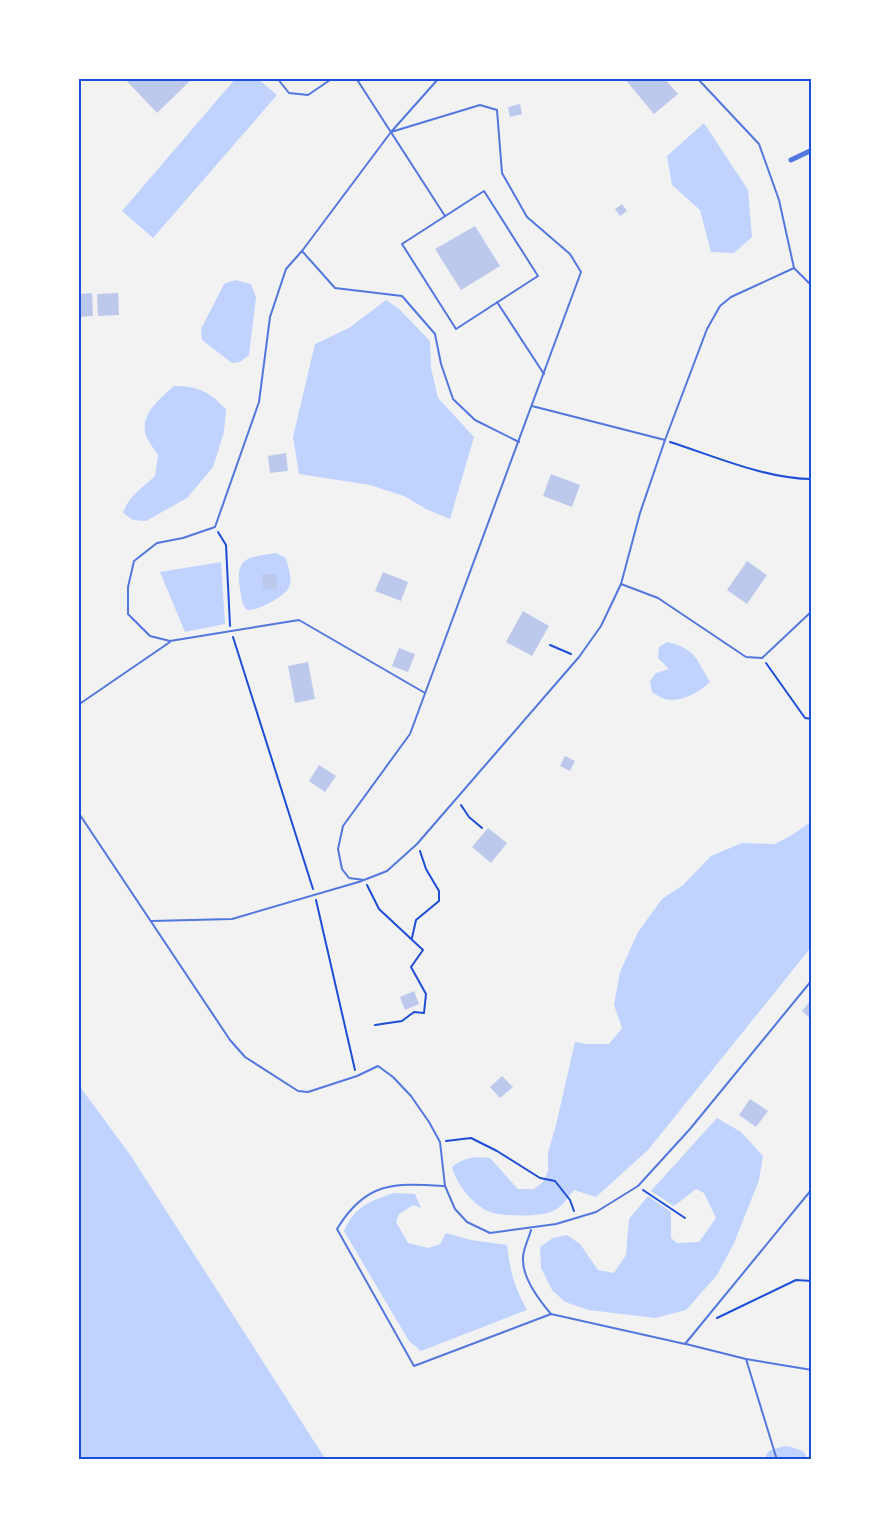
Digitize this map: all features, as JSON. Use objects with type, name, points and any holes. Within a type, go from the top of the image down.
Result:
[{"type":"street","points":[[791,160],[812,150]]},
{"type":"lane","points":[[276,78],[289,93],[309,95],[333,78]]},
{"type":"lane","points":[[356,78],[445,216]]},
{"type":"lane","points":[[426,694],[299,620],[170,641],[150,636],[129,614],[128,587],[134,561],[157,543],[183,538],[215,527],[259,402],[270,317],[286,269],[302,252],[391,132],[439,78]]},
{"type":"lane","points":[[697,78],[759,144],[779,200],[794,268],[812,286]]},
{"type":"lane","points":[[364,880],[350,878],[342,869],[338,849],[343,826],[410,734],[581,272],[570,254],[527,217],[502,173],[497,110],[480,105],[391,132]]},
{"type":"lane","points":[[484,191],[538,276],[456,329],[402,244],[445,216],[484,191]]},
{"type":"lane","points":[[302,252],[335,288],[402,296],[435,334],[441,364],[453,399],[475,420],[519,442]]},
{"type":"lane","points":[[151,921],[232,919],[315,895],[387,871],[417,844],[579,657],[601,626],[621,584],[640,513],[665,440],[707,329],[720,306],[730,297],[794,268]]},
{"type":"lane","points":[[497,302],[544,374]]},
{"type":"lane","points":[[532,406],[665,440]]},
{"type":"lane","points":[[621,584],[658,598],[746,657],[762,658],[812,611]]},
{"type":"lane","points":[[78,705],[170,641]]},
{"type":"lane","points":[[78,812],[230,1040],[245,1057],[298,1091],[308,1092],[357,1076],[378,1066],[393,1077],[411,1096],[440,1142],[445,1186],[455,1209],[467,1222],[490,1233],[531,1228],[578,1218],[596,1212],[638,1186],[690,1129],[812,980]]},
{"type":"lane","points":[[445,1186],[412,1184],[386,1187],[361,1198],[346,1214],[337,1229],[414,1366],[550,1314],[746,1359],[812,1370]]},
{"type":"lane","points":[[685,1344],[812,1189]]},
{"type":"lane","points":[[531,1228],[523,1259],[529,1282],[550,1314]]},
{"type":"lane","points":[[746,1359],[777,1460]]},
{"type":"path","points":[[665,440],[751,468],[800,479],[812,479]]},
{"type":"path","points":[[215,527],[226,545],[231,630],[315,895],[357,1076]]},
{"type":"path","points":[[550,645],[579,657]]},
{"type":"path","points":[[762,658],[805,718],[812,719]]},
{"type":"path","points":[[456,798],[469,817],[482,828]]},
{"type":"path","points":[[412,938],[416,920],[439,901],[439,891],[426,869],[417,844]]},
{"type":"path","points":[[364,880],[379,909],[423,950],[411,967],[426,994],[424,1013],[414,1012],[402,1021],[375,1024]]},
{"type":"path","points":[[440,1142],[471,1138],[540,1178],[555,1181],[570,1200],[578,1218]]},
{"type":"path","points":[[638,1186],[685,1218]]},
{"type":"path","points":[[698,1327],[796,1280],[812,1281]]},
{"type":"water","points":[[236,78],[257,78],[277,95],[153,238],[122,211]]},
{"type":"water","points":[[704,123],[748,190],[752,237],[734,253],[711,252],[700,210],[672,185],[667,156]]},
{"type":"water","points":[[235,280],[251,284],[256,297],[249,355],[240,362],[232,363],[202,340],[201,329],[224,284]]},
{"type":"water","points":[[386,300],[398,308],[430,341],[431,368],[438,398],[474,437],[450,519],[404,496],[370,485],[299,474],[293,437],[315,344],[349,328]]},
{"type":"water","points":[[174,386],[197,389],[209,394],[220,403],[226,409],[224,432],[213,467],[187,498],[146,521],[133,520],[123,513],[125,507],[132,497],[155,476],[158,455],[147,438],[145,422],[147,415]]},
{"type":"water","points":[[276,553],[286,558],[290,576],[287,591],[270,603],[257,609],[247,610],[242,599],[239,577],[242,564],[252,557]]},
{"type":"water","points":[[221,562],[225,624],[185,632],[160,572]]},
{"type":"water","points":[[667,642],[689,651],[698,661],[710,682],[695,693],[683,698],[665,699],[652,692],[650,681],[656,673],[669,669],[658,658],[659,647]]},
{"type":"water","points":[[812,821],[812,946],[648,1150],[596,1197],[574,1190],[561,1206],[550,1212],[523,1216],[504,1215],[490,1212],[477,1204],[461,1187],[452,1167],[465,1159],[490,1158],[518,1189],[534,1189],[543,1182],[548,1171],[548,1153],[575,1042],[609,1044],[622,1028],[614,1005],[620,972],[638,932],[662,899],[683,885],[711,856],[742,843],[775,844]]},
{"type":"water","points":[[78,1084],[131,1156],[326,1460],[78,1460]]},
{"type":"water","points":[[717,1118],[741,1132],[763,1156],[759,1180],[734,1243],[717,1275],[686,1310],[655,1318],[589,1310],[565,1302],[552,1290],[541,1268],[540,1247],[553,1238],[567,1235],[580,1244],[598,1270],[614,1273],[626,1255],[629,1219],[648,1196],[671,1212],[671,1238],[677,1243],[699,1242],[716,1218],[704,1193],[696,1189],[674,1206],[651,1191]]},
{"type":"water","points":[[393,1193],[415,1194],[421,1208],[413,1205],[399,1214],[396,1222],[408,1243],[429,1248],[440,1244],[446,1233],[471,1240],[507,1245],[513,1278],[527,1310],[421,1351],[409,1341],[344,1231],[358,1210]]},
{"type":"building","points":[[124,78],[193,78],[157,113]]},
{"type":"building","points":[[624,78],[664,78],[678,94],[654,114]]},
{"type":"building","points":[[520,104],[522,114],[510,117],[508,107]]},
{"type":"building","points":[[622,204],[627,211],[620,216],[615,209]]},
{"type":"building","points":[[475,226],[500,266],[461,290],[435,249]]},
{"type":"building","points":[[92,293],[93,316],[78,317],[78,294]]},
{"type":"building","points":[[118,293],[119,315],[98,316],[97,294]]},
{"type":"building","points":[[286,453],[288,471],[270,473],[268,456]]},
{"type":"building","points":[[551,474],[580,485],[572,507],[543,496]]},
{"type":"building","points":[[747,561],[767,575],[747,604],[727,590]]},
{"type":"building","points":[[383,572],[408,582],[401,601],[375,591]]},
{"type":"building","points":[[262,574],[277,574],[277,589],[263,589]]},
{"type":"building","points":[[523,611],[549,626],[532,656],[506,642]]},
{"type":"building","points":[[399,648],[415,654],[408,672],[392,666]]},
{"type":"building","points":[[308,662],[315,699],[295,703],[288,666]]},
{"type":"building","points":[[565,756],[575,761],[570,771],[560,766]]},
{"type":"building","points":[[319,765],[336,776],[325,792],[309,781]]},
{"type":"building","points":[[488,828],[507,843],[491,863],[472,847]]},
{"type":"building","points":[[414,991],[419,1004],[405,1010],[400,997]]},
{"type":"building","points":[[810,1001],[812,1002],[812,1020],[802,1011]]},
{"type":"building","points":[[502,1076],[513,1087],[500,1098],[490,1087]]},
{"type":"building","points":[[750,1099],[768,1111],[756,1127],[739,1115]]},
{"type":"waterway","points":[[776,1460],[786,1457],[796,1460]]}]
